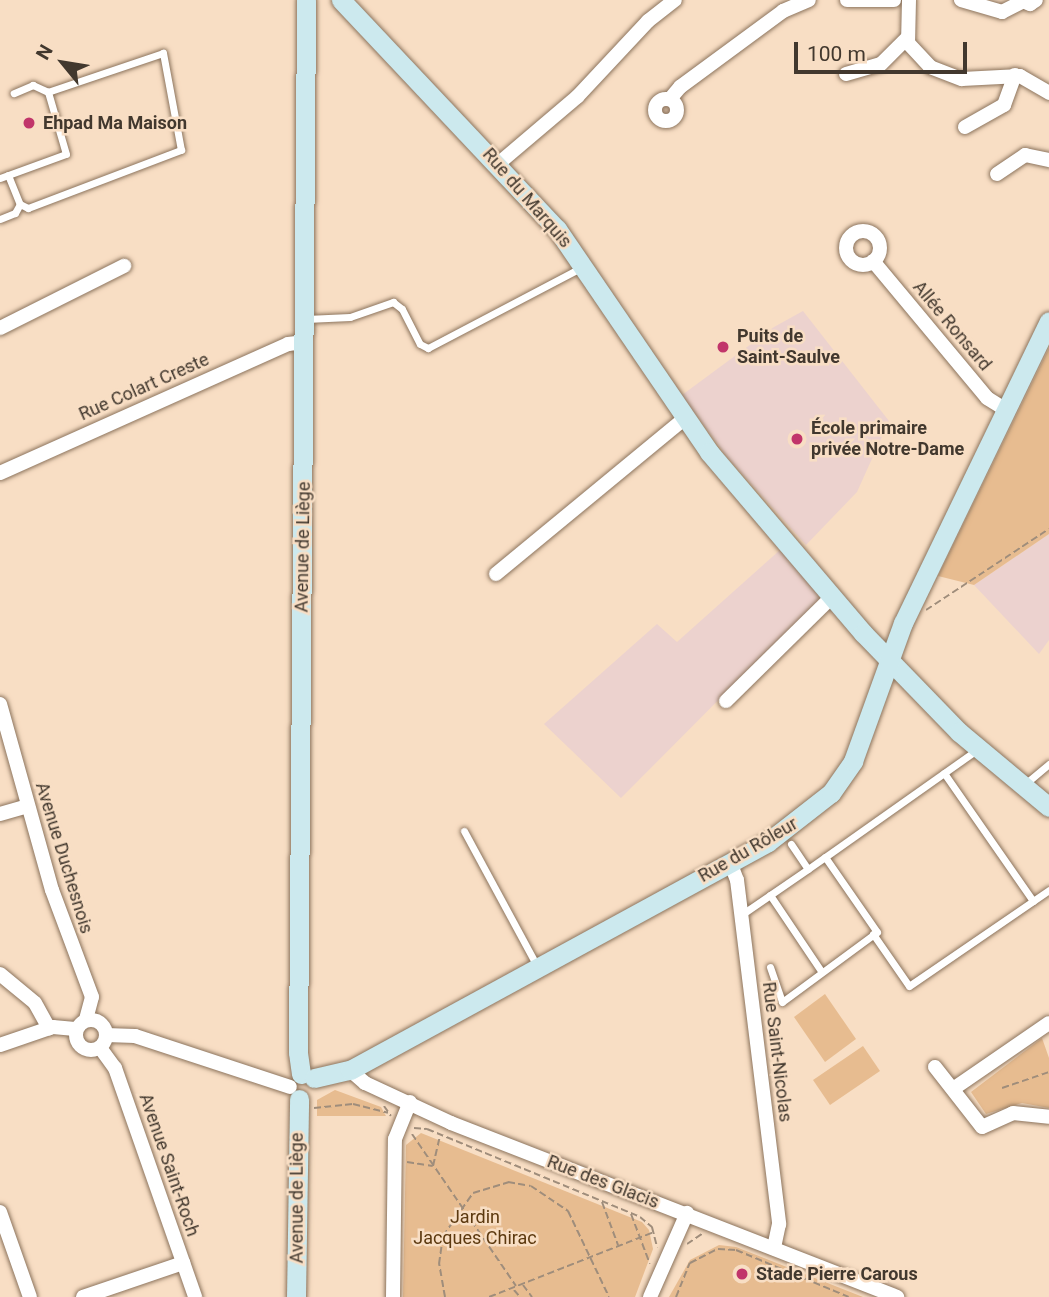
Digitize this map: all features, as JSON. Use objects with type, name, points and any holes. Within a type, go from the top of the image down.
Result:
[{"type":"main road","name":"Rue du Marquis","points":[[341,0],[557,229],[685,418],[832,597],[890,662],[978,749],[1049,807]]},
{"type":"main road","name":"Avenue de Liège","points":[[296,1297],[297,1128],[301,1084],[298,1040],[309,6]]},
{"type":"main road","name":"Rue du Rôleur","points":[[350,1070],[793,826],[841,782],[909,613],[1049,321]]},
{"type":"main road","points":[[301,1084],[350,1070]]},
{"type":"street","points":[[498,164],[577,97],[648,21],[675,0]]},
{"type":"street","points":[[670,99],[680,87],[783,11],[809,0]]},
{"type":"street","points":[[847,0],[894,0]]},
{"type":"street","points":[[909,0],[907,38],[918,58],[948,77],[1015,75],[1049,93]]},
{"type":"street","points":[[961,0],[1002,12],[1026,1]]},
{"type":"street","points":[[846,74],[881,64],[907,38]]},
{"type":"street","points":[[965,127],[1004,105],[1015,75]]},
{"type":"street","points":[[997,174],[1025,155],[1049,160]]},
{"type":"street","name":"Allée Ronsard","points":[[873,261],[987,398],[1006,410]]},
{"type":"street","points":[[0,328],[124,266]]},
{"type":"street","name":"Rue Colart Creste","points":[[0,472],[288,344],[305,342]]},
{"type":"street","points":[[496,574],[685,418]]},
{"type":"street","points":[[726,701],[832,597]]},
{"type":"street","name":"Avenue Duchesnois","points":[[0,704],[76,965],[92,997],[80,1024]]},
{"type":"street","points":[[0,814],[28,806]]},
{"type":"street","name":"Rue Saint-Nicolas","points":[[730,862],[741,915],[779,1224],[774,1248]]},
{"type":"street","points":[[0,974],[35,1003],[49,1028]]},
{"type":"street","points":[[953,1089],[1049,1023]]},
{"type":"street","points":[[80,1024],[90,1048],[104,1042],[135,1036],[301,1084]]},
{"type":"street","points":[[0,1045],[49,1028],[80,1024],[104,1042]]},
{"type":"street","name":"Avenue Saint-Roch","points":[[104,1042],[195,1297]]},
{"type":"street","points":[[936,1067],[984,1128],[1013,1113],[1049,1117]]},
{"type":"street","name":"Rue des Glacis","points":[[350,1070],[365,1083],[464,1128],[706,1220],[897,1297]]},
{"type":"street","points":[[393,1297],[396,1135],[410,1102]]},
{"type":"street","points":[[0,1212],[30,1297]]},
{"type":"street","points":[[650,1297],[687,1213]]},
{"type":"street","points":[[83,1297],[183,1263]]},
{"type":"lane","points":[[14,93],[33,85],[48,92],[163,53],[181,150],[24,206]]},
{"type":"lane","points":[[0,219],[15,213],[24,217],[24,206],[4,177],[66,154],[48,92]]},
{"type":"lane","points":[[305,319],[350,317],[393,302],[402,309],[420,344],[428,348],[584,266]]},
{"type":"lane","points":[[741,915],[978,749]]},
{"type":"lane","points":[[1023,786],[1049,764]]},
{"type":"lane","points":[[944,773],[1033,901]]},
{"type":"lane","points":[[464,831],[537,967]]},
{"type":"lane","points":[[791,844],[808,869]]},
{"type":"lane","points":[[770,967],[782,1002],[877,932],[825,857]]},
{"type":"lane","points":[[873,934],[909,986],[1049,890]]},
{"type":"lane","points":[[770,895],[821,971]]},
{"type":"path","points":[[909,613],[928,609],[1049,529]]},
{"type":"path","points":[[1002,1088],[1049,1072]]},
{"type":"path","points":[[297,1128],[309,1128],[310,1108],[353,1104],[388,1113]]},
{"type":"path","points":[[520,1297],[410,1132],[417,1127],[440,1135],[630,1213],[649,1224],[654,1232],[657,1249],[651,1268],[630,1213]]},
{"type":"path","points":[[433,1166],[440,1135]]},
{"type":"path","points":[[394,1160],[433,1166]]},
{"type":"path","points":[[445,1297],[439,1264],[443,1236],[461,1206],[473,1193],[508,1182],[531,1186],[568,1211],[609,1297]]},
{"type":"path","points":[[602,1202],[618,1246]]},
{"type":"path","points":[[649,1224],[653,1219]]},
{"type":"path","points":[[685,1244],[702,1236],[706,1220]]},
{"type":"path","points":[[489,1297],[654,1232]]},
{"type":"path","points":[[676,1297],[690,1263],[718,1248],[736,1250],[849,1297]]},
{"type":"path","points":[[522,1284],[532,1297]]},
{"type":"path","points":[[508,1297],[513,1288]]},
{"type":"shaded area","name":"École primaire privée Notre-Dame","points":[[803,311],[889,421],[857,492],[806,545],[727,457],[682,395],[774,327]]},
{"type":"shaded area","points":[[1049,534],[1049,640],[1039,654],[974,585]]},
{"type":"shaded area","points":[[780,550],[821,597],[621,798],[544,724],[657,624],[677,642]]},
{"type":"green space","points":[[1049,348],[1049,534],[974,585],[938,576]]},
{"type":"green space","points":[[825,994],[856,1039],[825,1062],[794,1017]]},
{"type":"green space","points":[[1042,1038],[1049,1058],[1049,1108],[1022,1103],[986,1114],[971,1092]]},
{"type":"green space","points":[[863,1046],[880,1071],[830,1105],[813,1080]]},
{"type":"green space","points":[[335,1090],[381,1107],[386,1116],[317,1116],[317,1100]]},
{"type":"green space","name":"Jardin Jacques Chirac","points":[[421,1133],[642,1222],[649,1230],[653,1249],[635,1297],[403,1297],[406,1145]]},
{"type":"green space","name":"Stade Pierre Carous","points":[[719,1245],[736,1247],[863,1297],[669,1297],[690,1260]]},
{"type":"place","name":"Ehpad Ma Maison","points":[[29,123]]},
{"type":"place","name":"Puits de Saint-Saulve","points":[[723,347]]},
{"type":"place","name":"École primaire privée Notre-Dame","points":[[797,439]]},
{"type":"place","name":"Stade Pierre Carous","points":[[742,1274]]}]
